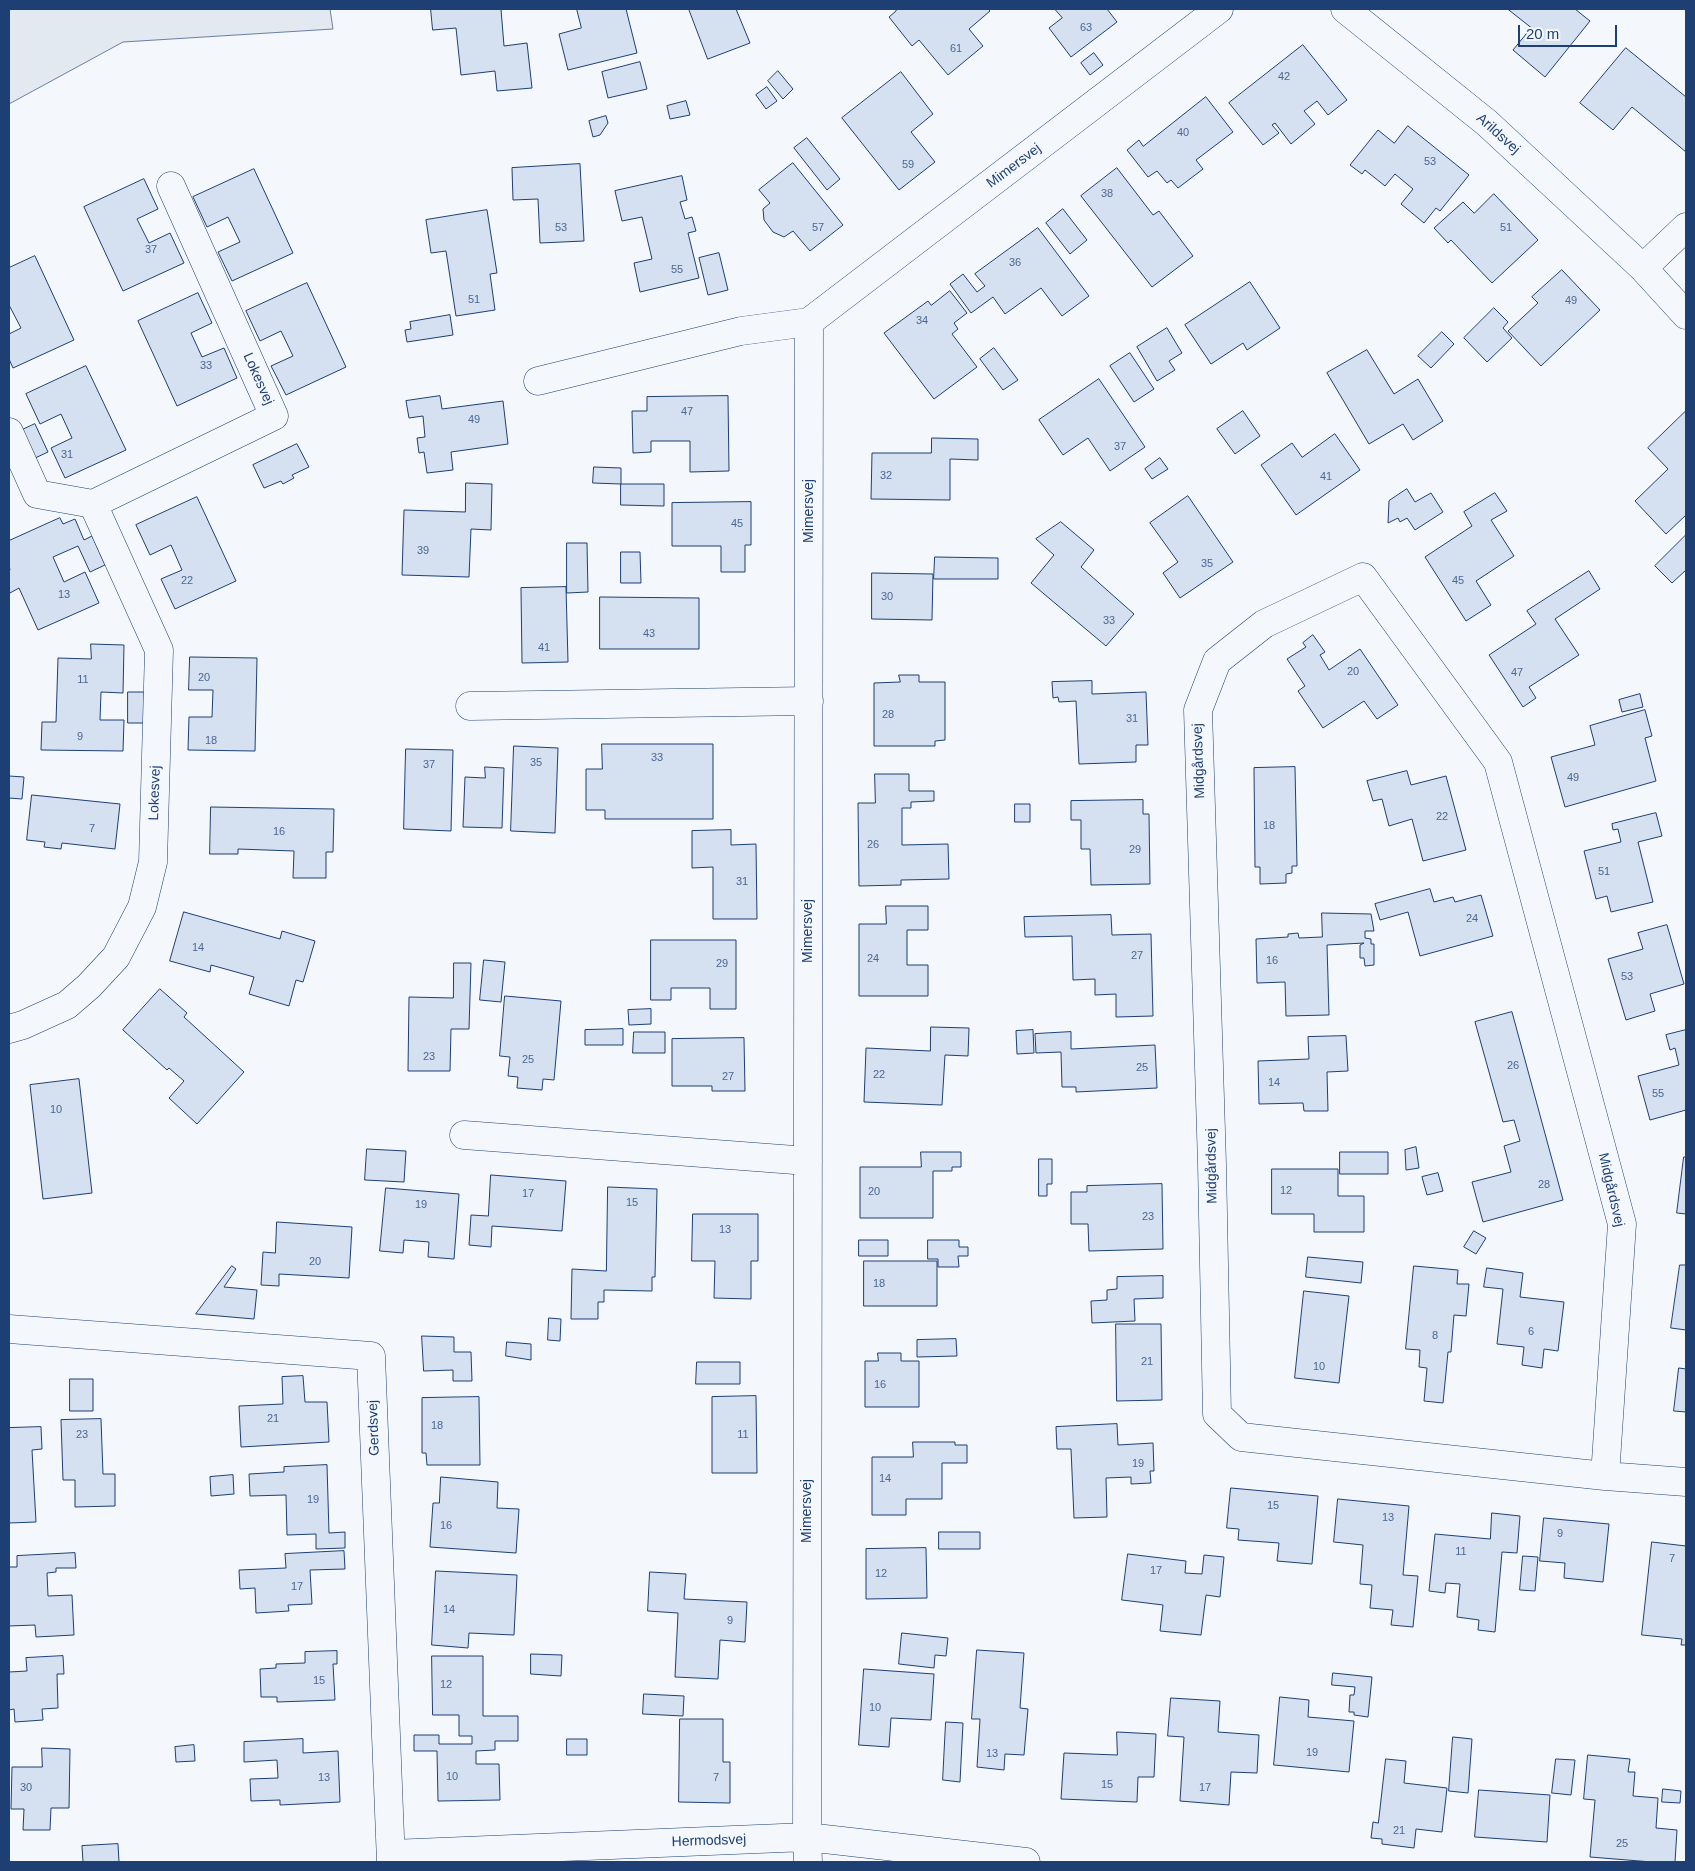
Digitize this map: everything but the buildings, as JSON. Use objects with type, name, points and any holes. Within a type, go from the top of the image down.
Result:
[{"type":"street","name":"Mimersvej","points":[[538,381],[741,331],[810,322],[1219,9]]},
{"type":"street","name":"Arildsvej","points":[[1345,9],[1487,123],[1643,268],[1686,315]]},
{"type":"street","name":"Lokesvej","points":[[9,1029],[23,1026],[67,1005],[89,986],[116,957],[142,907],[153,862],[159,650],[93,504],[274,416],[171,186]]},
{"type":"street","points":[[1643,268],[1686,227]]},
{"type":"street","name":"Mimersvej","points":[[808,1850],[810,322]]},
{"type":"street","points":[[9,432],[37,494],[93,504]]},
{"type":"street","name":"Midgårdsvej","points":[[1605,1476],[1622,1224],[1498,762],[1363,577],[1264,624],[1217,661],[1198,710],[1212,1154],[1217,1414],[1241,1438],[1605,1476],[1686,1482]]},
{"type":"street","points":[[470,706],[809,700]]},
{"type":"street","points":[[464,1136],[808,1161]]},
{"type":"street","name":"Gerdsvej","points":[[9,1329],[371,1356],[391,1858]]},
{"type":"street","name":"Hermodsvej","points":[[391,1858],[808,1850],[1026,1862]]},
{"type":"shaded area","points":[[9,9],[330,9],[333,29],[123,42],[9,104]]}]
